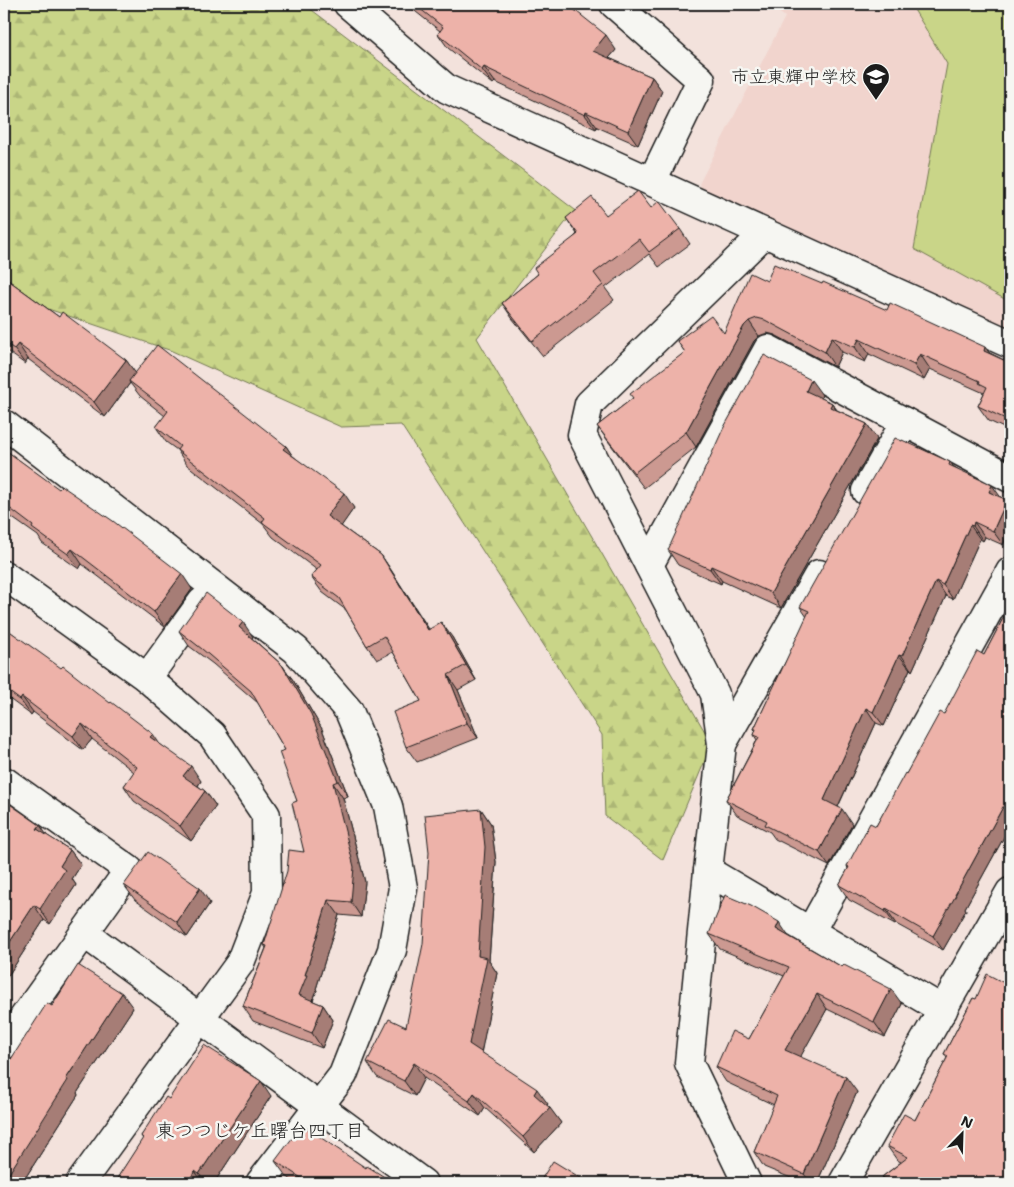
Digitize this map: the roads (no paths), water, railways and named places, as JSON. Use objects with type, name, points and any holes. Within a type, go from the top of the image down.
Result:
[{"type":"street","points":[[348,4],[447,89],[1010,344]]},
{"type":"street","points":[[614,4],[701,80],[652,181]]},
{"type":"street","points":[[747,1183],[689,1063],[722,744],[715,694],[582,435],[589,404],[765,233]]},
{"type":"street","points":[[649,565],[768,349],[1010,478]]},
{"type":"street","points":[[852,515],[905,422]]},
{"type":"street","points":[[4,424],[296,650],[349,711],[388,806],[403,888],[392,950],[343,1075],[260,1183]]},
{"type":"street","points":[[722,744],[833,549]]},
{"type":"street","points":[[810,932],[1010,572]]},
{"type":"street","points":[[4,575],[147,678],[212,735],[266,815],[267,893],[240,963],[80,1183]]},
{"type":"street","points":[[147,678],[213,587]]},
{"type":"street","points":[[4,781],[129,870],[4,1045]]},
{"type":"street","points":[[708,871],[943,1010]]},
{"type":"street","points":[[843,1183],[1010,892]]},
{"type":"street","points":[[84,933],[424,1183]]},
{"type":"place","name":"市立東輝中学校","points":[[876,101]]},
{"type":"district","name":"東つつじケ丘曙台四丁目","points":[[260,1130]]}]
